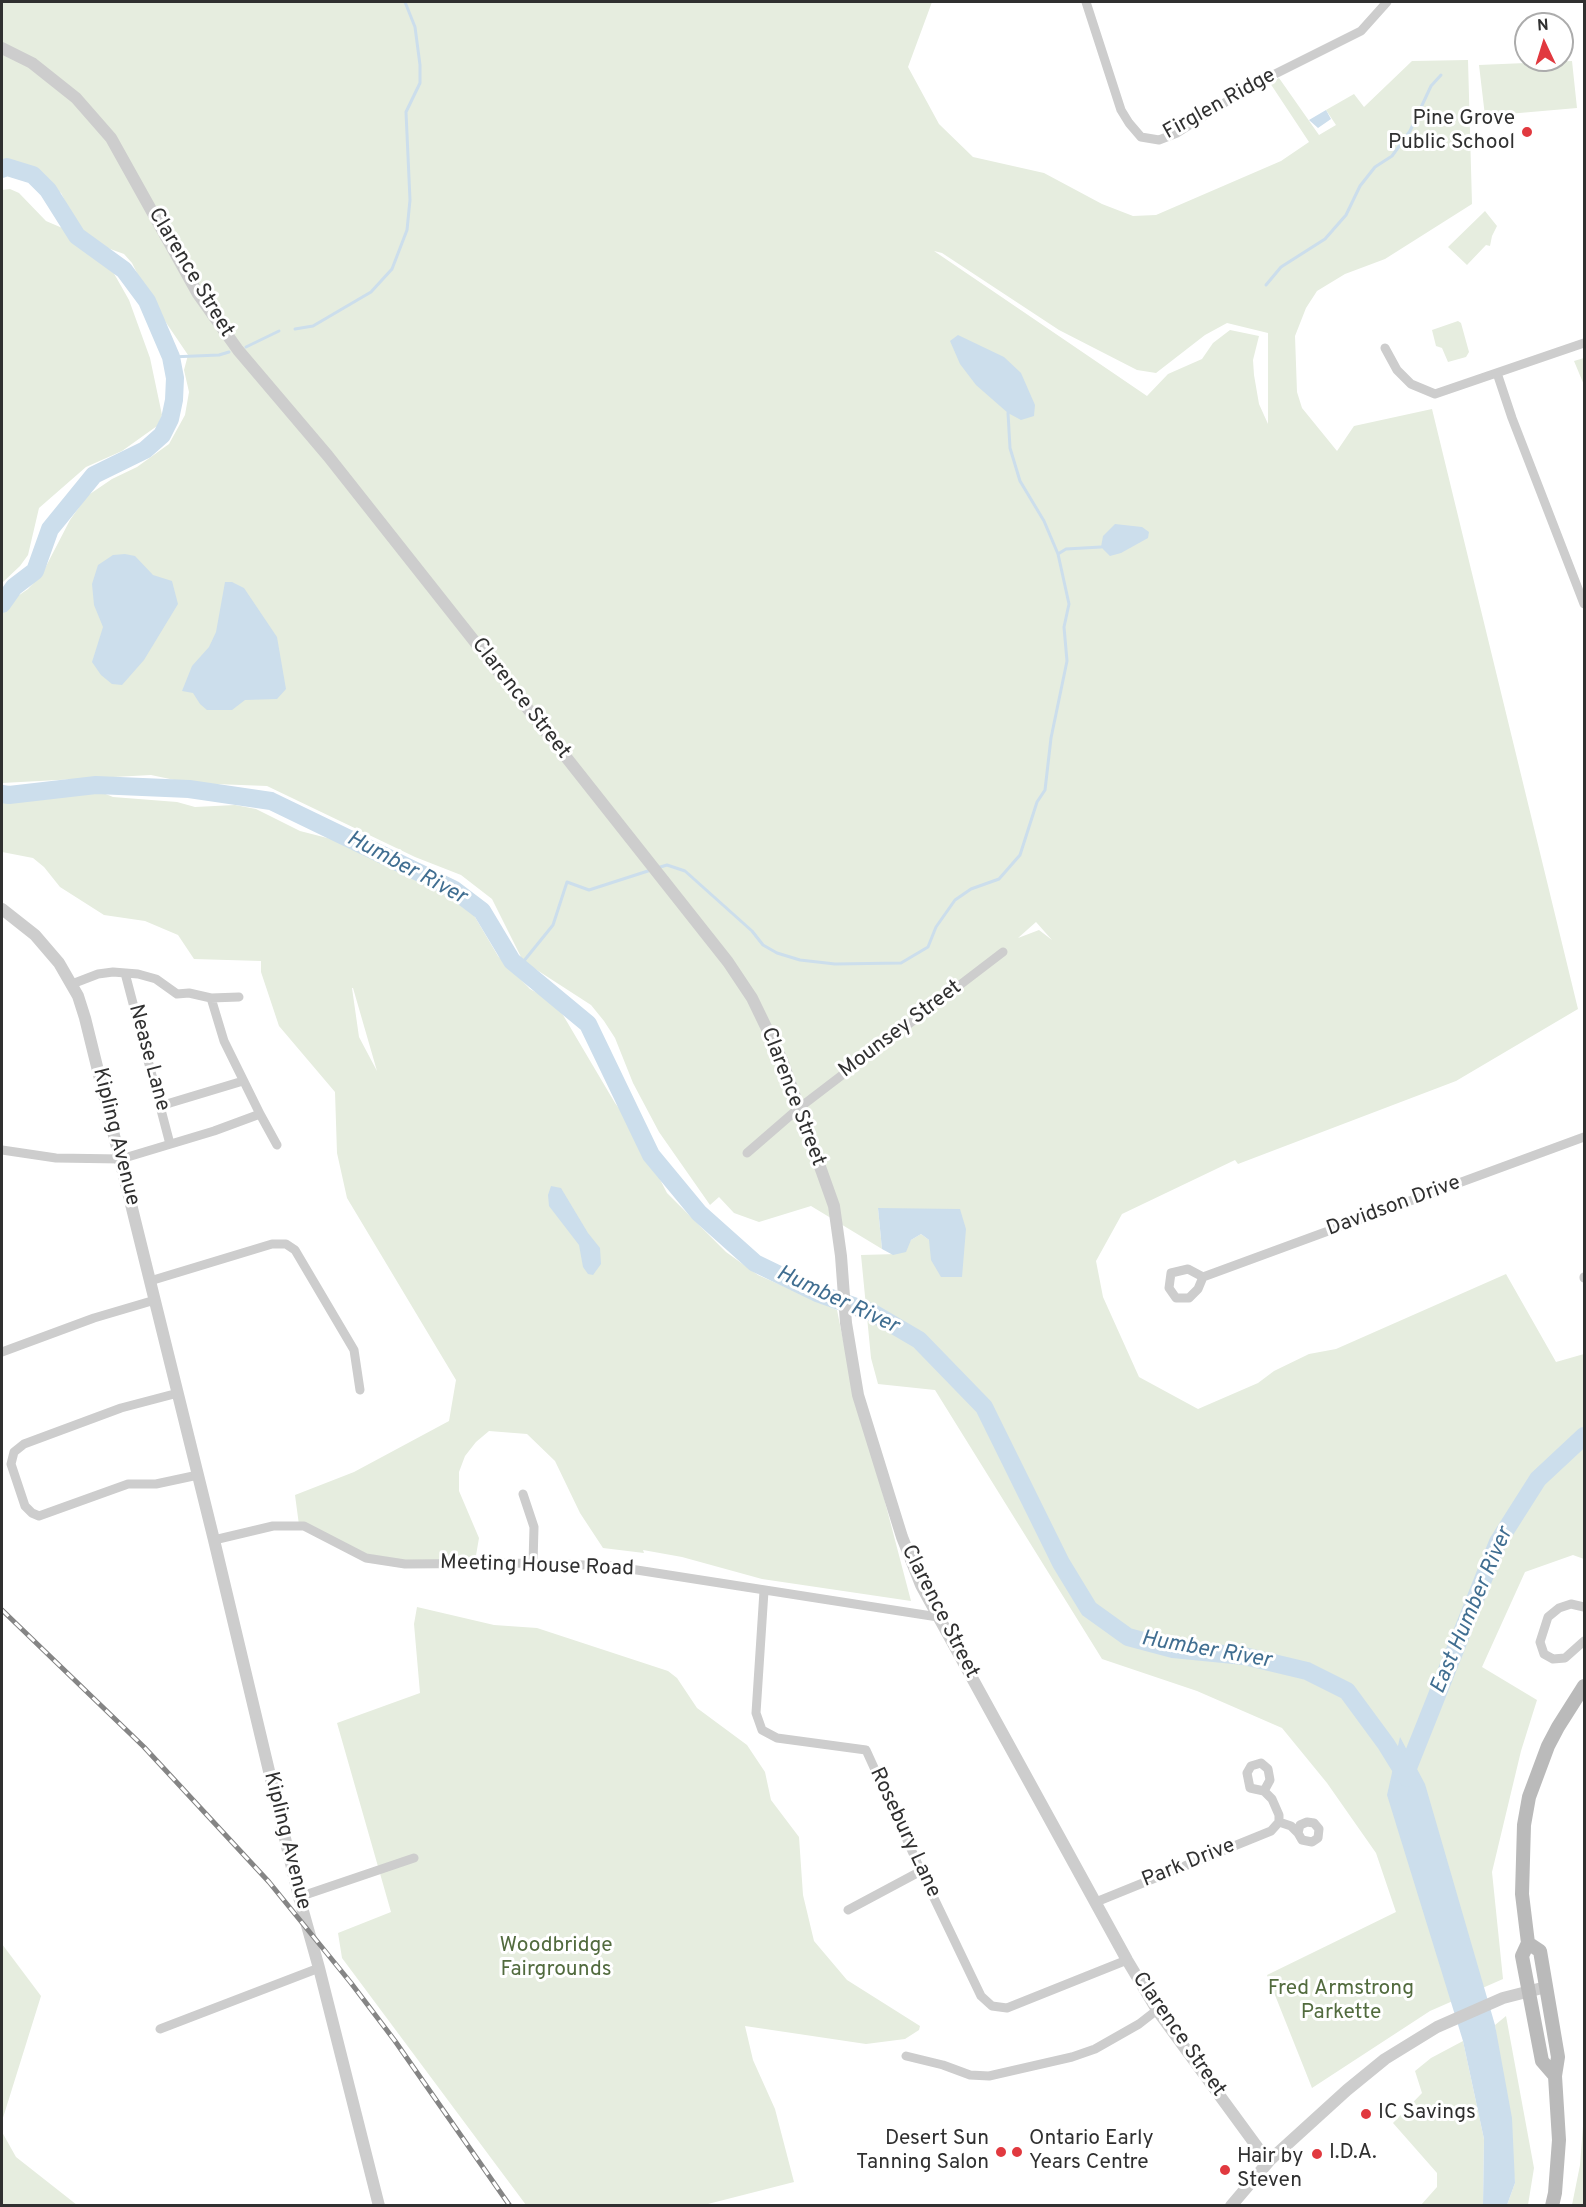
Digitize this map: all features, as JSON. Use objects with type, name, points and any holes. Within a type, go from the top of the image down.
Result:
[{"type":"main road","points":[[1555,2076],[1542,2061],[1522,1956],[1528,1943],[1522,1894],[1524,1825],[1529,1797],[1544,1756],[1558,1727],[1584,1686]]},
{"type":"main road","points":[[1528,1943],[1539,1951],[1558,2057],[1555,2076],[1559,2140],[1552,2205]]},
{"type":"street","name":"Firglen Ridge","points":[[1086,2],[1121,110],[1141,137],[1160,140],[1178,133],[1251,86],[1362,31],[1387,2]]},
{"type":"street","name":"Clarence Street","points":[[2,48],[32,63],[76,98],[111,138],[198,294],[238,350],[335,465],[728,962],[752,998],[782,1060],[834,1206],[846,1323],[858,1395],[899,1529],[921,1585],[1127,1960],[1157,2010],[1258,2148],[1270,2160]]},
{"type":"street","points":[[1385,348],[1397,370],[1411,384],[1435,394],[1584,343]]},
{"type":"street","points":[[1497,373],[1584,604]]},
{"type":"street","name":"Kipling Avenue","points":[[2,909],[35,936],[59,963],[72,984],[85,1018],[122,1159],[299,1897],[379,2205]]},
{"type":"street","name":"Mounsey Street","points":[[747,1153],[799,1108],[1004,952]]},
{"type":"street","points":[[72,984],[98,974],[113,972],[156,979],[177,994],[189,993],[211,998],[239,997]]},
{"type":"street","name":"Nease Lane","points":[[125,973],[170,1144]]},
{"type":"street","points":[[211,998],[224,1041],[277,1144]]},
{"type":"street","points":[[160,1106],[243,1081]]},
{"type":"street","points":[[2,1150],[57,1158],[122,1159],[260,1114]]},
{"type":"street","name":"Davidson Drive","points":[[1203,1277],[1584,1137]]},
{"type":"street","points":[[150,1281],[272,1244],[286,1244],[295,1250],[354,1350],[360,1390]]},
{"type":"street","points":[[2,1352],[94,1318],[155,1300]]},
{"type":"street","points":[[178,1393],[127,1406],[24,1444],[15,1452],[11,1464],[25,1506],[29,1512],[39,1516],[127,1485],[156,1484],[198,1475]]},
{"type":"street","points":[[523,1494],[534,1527],[533,1563]]},
{"type":"street","name":"Meeting House Road","points":[[214,1540],[273,1526],[304,1526],[366,1558],[405,1563],[533,1563],[611,1566],[938,1617]]},
{"type":"street","name":"Rosebury Lane","points":[[765,1591],[756,1713],[762,1730],[777,1738],[866,1750],[981,1996],[992,2006],[1007,2008],[1127,1960]]},
{"type":"street","points":[[1584,1607],[1570,1604],[1559,1608],[1548,1617],[1540,1642],[1544,1653],[1553,1659],[1565,1658],[1584,1641]]},
{"type":"street","points":[[1264,1791],[1272,1799],[1279,1815],[1279,1822],[1298,1833]]},
{"type":"street","name":"Park Drive","points":[[1096,1902],[1271,1831],[1279,1822]]},
{"type":"street","points":[[299,1897],[414,1858]]},
{"type":"street","points":[[848,1910],[921,1871]]},
{"type":"street","points":[[160,2029],[319,1968]]},
{"type":"street","points":[[1231,2205],[1270,2160],[1378,2065],[1437,2027],[1503,1998],[1546,1987]]},
{"type":"street","points":[[906,2056],[943,2065],[970,2075],[989,2076],[1072,2057],[1095,2049],[1139,2024],[1157,2010]]},
{"type":"green space","name":"Fred Armstrong Parkette","points":[[2,2],[932,2],[908,67],[939,124],[973,157],[1044,173],[1102,204],[1133,216],[1156,215],[1281,161],[1309,142],[1270,83],[1279,78],[1319,135],[1336,125],[1326,110],[1354,94],[1364,107],[1412,61],[1468,60],[1472,204],[1385,259],[1345,274],[1317,291],[1306,308],[1295,336],[1297,392],[1302,408],[1337,451],[1354,426],[1432,409],[1578,1009],[1456,1081],[1238,1164],[1235,1160],[1122,1214],[1096,1261],[1103,1297],[1139,1377],[1198,1409],[1258,1383],[1274,1371],[1309,1354],[1336,1349],[1506,1274],[1556,1362],[1584,1354],[1584,1559],[1573,1555],[1525,1572],[1482,1667],[1537,1700],[1521,1751],[1492,1872],[1503,1979],[1430,2011],[1312,2088],[1267,1975],[1396,1912],[1376,1853],[1327,1783],[1282,1728],[1197,1691],[1102,1659],[935,1390],[878,1384],[871,1358],[861,1255],[897,1254],[921,1234],[960,1254],[878,1208],[882,1249],[811,1206],[759,1222],[734,1213],[719,1197],[710,1205],[659,1132],[633,1083],[615,1038],[604,1021],[591,1005],[523,961],[492,899],[461,875],[415,857],[267,786],[189,783],[151,775],[2,783],[2,607],[28,589],[42,574],[70,520],[87,496],[112,479],[137,467],[169,444],[185,415],[189,392],[184,370],[188,355],[150,299],[132,263],[124,254],[91,242],[75,221],[61,193],[2,162]],"holes":[[[934,251],[942,253],[1059,330],[1137,370],[1156,373],[1205,335],[1227,323],[1268,333],[1268,424],[1259,404],[1254,375],[1253,360],[1259,336],[1230,330],[1213,343],[1202,359],[1168,374],[1147,396]],[[1036,922],[1052,940],[1039,930],[1018,938]]]},
{"type":"green space","points":[[1514,63],[1514,72],[1573,72],[1577,108],[1485,116],[1479,65]]},
{"type":"green space","points":[[10,189],[19,193],[46,221],[67,230],[82,247],[112,270],[129,300],[150,358],[162,415],[157,426],[122,451],[86,467],[39,508],[28,555],[2,583],[2,190]]},
{"type":"green space","points":[[1485,211],[1497,226],[1490,246],[1486,245],[1467,265],[1448,247]]},
{"type":"green space","points":[[1458,321],[1461,323],[1469,352],[1466,357],[1448,362],[1442,348],[1436,346],[1432,330]]},
{"type":"green space","points":[[1584,358],[1584,385],[1574,361]]},
{"type":"green space","points":[[98,791],[113,797],[177,802],[195,807],[235,805],[256,809],[300,831],[339,841],[370,854],[465,900],[498,956],[530,989],[550,1000],[563,1015],[615,1103],[633,1127],[667,1193],[726,1252],[758,1275],[837,1310],[854,1394],[869,1441],[911,1601],[762,1579],[682,1557],[643,1550],[644,1553],[603,1548],[580,1513],[555,1461],[527,1434],[489,1431],[465,1456],[459,1472],[459,1491],[479,1538],[474,1567],[374,1561],[299,1525],[295,1495],[354,1472],[449,1421],[456,1380],[347,1198],[337,1153],[335,1092],[279,1026],[261,972],[261,961],[194,959],[178,935],[145,921],[104,915],[60,887],[44,867],[33,858],[2,852],[2,797]],"holes":[[[353,988],[377,1071],[359,1037]]]},
{"type":"green space","name":"Woodbridge Fairgrounds","points":[[417,1607],[494,1625],[537,1628],[668,1671],[677,1678],[697,1708],[747,1745],[765,1772],[771,1800],[799,1837],[803,1895],[814,1941],[847,1980],[920,2026],[919,2030],[905,2039],[866,2044],[745,2026],[753,2060],[775,2109],[794,2182],[704,2205],[526,2205],[342,1958],[338,1933],[391,1912],[337,1723],[420,1693],[414,1624]]},
{"type":"green space","points":[[2,1944],[41,1996],[2,2121]]},
{"type":"green space","points":[[1506,2016],[1534,2168],[1528,2205],[1507,2205],[1515,2183],[1495,2025]]},
{"type":"green space","points":[[1463,2041],[1484,2139],[1483,2205],[1421,2205],[1437,2187],[1437,2173],[1393,2123],[1422,2093],[1415,2071],[1431,2058]]},
{"type":"green space","points":[[1584,2113],[1584,2205],[1572,2205],[1580,2165]]},
{"type":"green space","points":[[2,2132],[16,2157],[77,2205],[2,2205]]},
{"type":"water","points":[[1326,110],[1331,119],[1318,128],[1309,120]]},
{"type":"water","points":[[958,335],[1004,357],[1021,373],[1035,405],[1034,416],[1021,420],[1008,413],[976,385],[960,364],[950,341]]},
{"type":"water","points":[[1115,524],[1142,527],[1149,532],[1148,538],[1121,553],[1110,556],[1101,547],[1103,536]]},
{"type":"water","points":[[113,555],[135,556],[153,575],[172,581],[178,604],[144,660],[122,685],[112,684],[101,675],[92,662],[103,627],[94,605],[92,584],[98,565]]},
{"type":"water","points":[[225,582],[232,582],[244,588],[277,637],[286,689],[277,699],[245,700],[232,710],[207,710],[193,693],[182,691],[192,666],[209,647],[216,632]]},
{"type":"water","points":[[551,1186],[561,1188],[588,1233],[600,1248],[601,1264],[593,1275],[588,1274],[583,1267],[579,1245],[549,1206],[548,1195]]},
{"type":"water","points":[[878,1208],[960,1209],[966,1229],[962,1277],[941,1277],[931,1260],[929,1240],[921,1234],[911,1240],[906,1252],[893,1255],[882,1249]]},
{"type":"water","points":[[1400,1737],[1425,1784],[1495,2025],[1512,2118],[1515,2183],[1507,2205],[1483,2205],[1484,2139],[1463,2041],[1387,1795]]},
{"type":"waterway","points":[[295,329],[313,326],[371,292],[392,269],[407,230],[410,200],[406,112],[420,83],[420,65],[415,27],[405,2]]},
{"type":"waterway","points":[[1266,285],[1281,267],[1325,239],[1346,215],[1360,186],[1375,167],[1392,156],[1410,131],[1431,86],[1441,75]]},
{"type":"waterway","name":"Humber River","points":[[2,169],[7,167],[33,175],[48,190],[77,236],[124,270],[147,301],[171,357],[175,378],[170,419],[162,435],[145,450],[94,475],[50,529],[35,571],[14,587],[2,604]]},
{"type":"waterway","points":[[246,347],[279,331]]},
{"type":"waterway","points":[[171,357],[219,355],[229,352]]},
{"type":"waterway","points":[[657,868],[667,865],[685,871],[752,931],[763,945],[777,953],[800,960],[835,964],[901,963],[928,947],[936,927],[955,900],[971,889],[999,879],[1020,855],[1037,802],[1045,790],[1051,738],[1067,661],[1064,627],[1069,604],[1058,554],[1044,521],[1020,481],[1010,448],[1008,413]]},
{"type":"waterway","points":[[1058,554],[1066,549],[1101,547]]},
{"type":"waterway","name":"Humber River","points":[[2,794],[96,785],[189,789],[271,801],[453,889],[482,911],[512,961],[588,1024],[651,1155],[699,1213],[755,1263],[817,1293],[873,1313],[919,1340],[984,1407],[1061,1563],[1089,1609],[1128,1637],[1173,1649],[1244,1656],[1307,1671],[1347,1691],[1386,1744],[1407,1778]]},
{"type":"waterway","points":[[519,967],[553,925],[567,882],[589,890],[651,870]]},
{"type":"waterway","name":"East Humber River","points":[[1406,1773],[1498,1542],[1538,1479],[1584,1436]]},
{"type":"railway","points":[[2,1610],[144,1747],[269,1882],[395,2041],[510,2206]]},
{"type":"place","name":"Pine Grove Public School","points":[[1527,132]]},
{"type":"place","name":"IC Savings","points":[[1366,2114]]},
{"type":"place","name":"Desert Sun Tanning Salon","points":[[1001,2152]]},
{"type":"place","name":"Ontario Early Years Centre","points":[[1017,2152]]},
{"type":"place","name":"I.D.A.","points":[[1317,2154]]},
{"type":"place","name":"Hair by Steven","points":[[1225,2170]]}]
